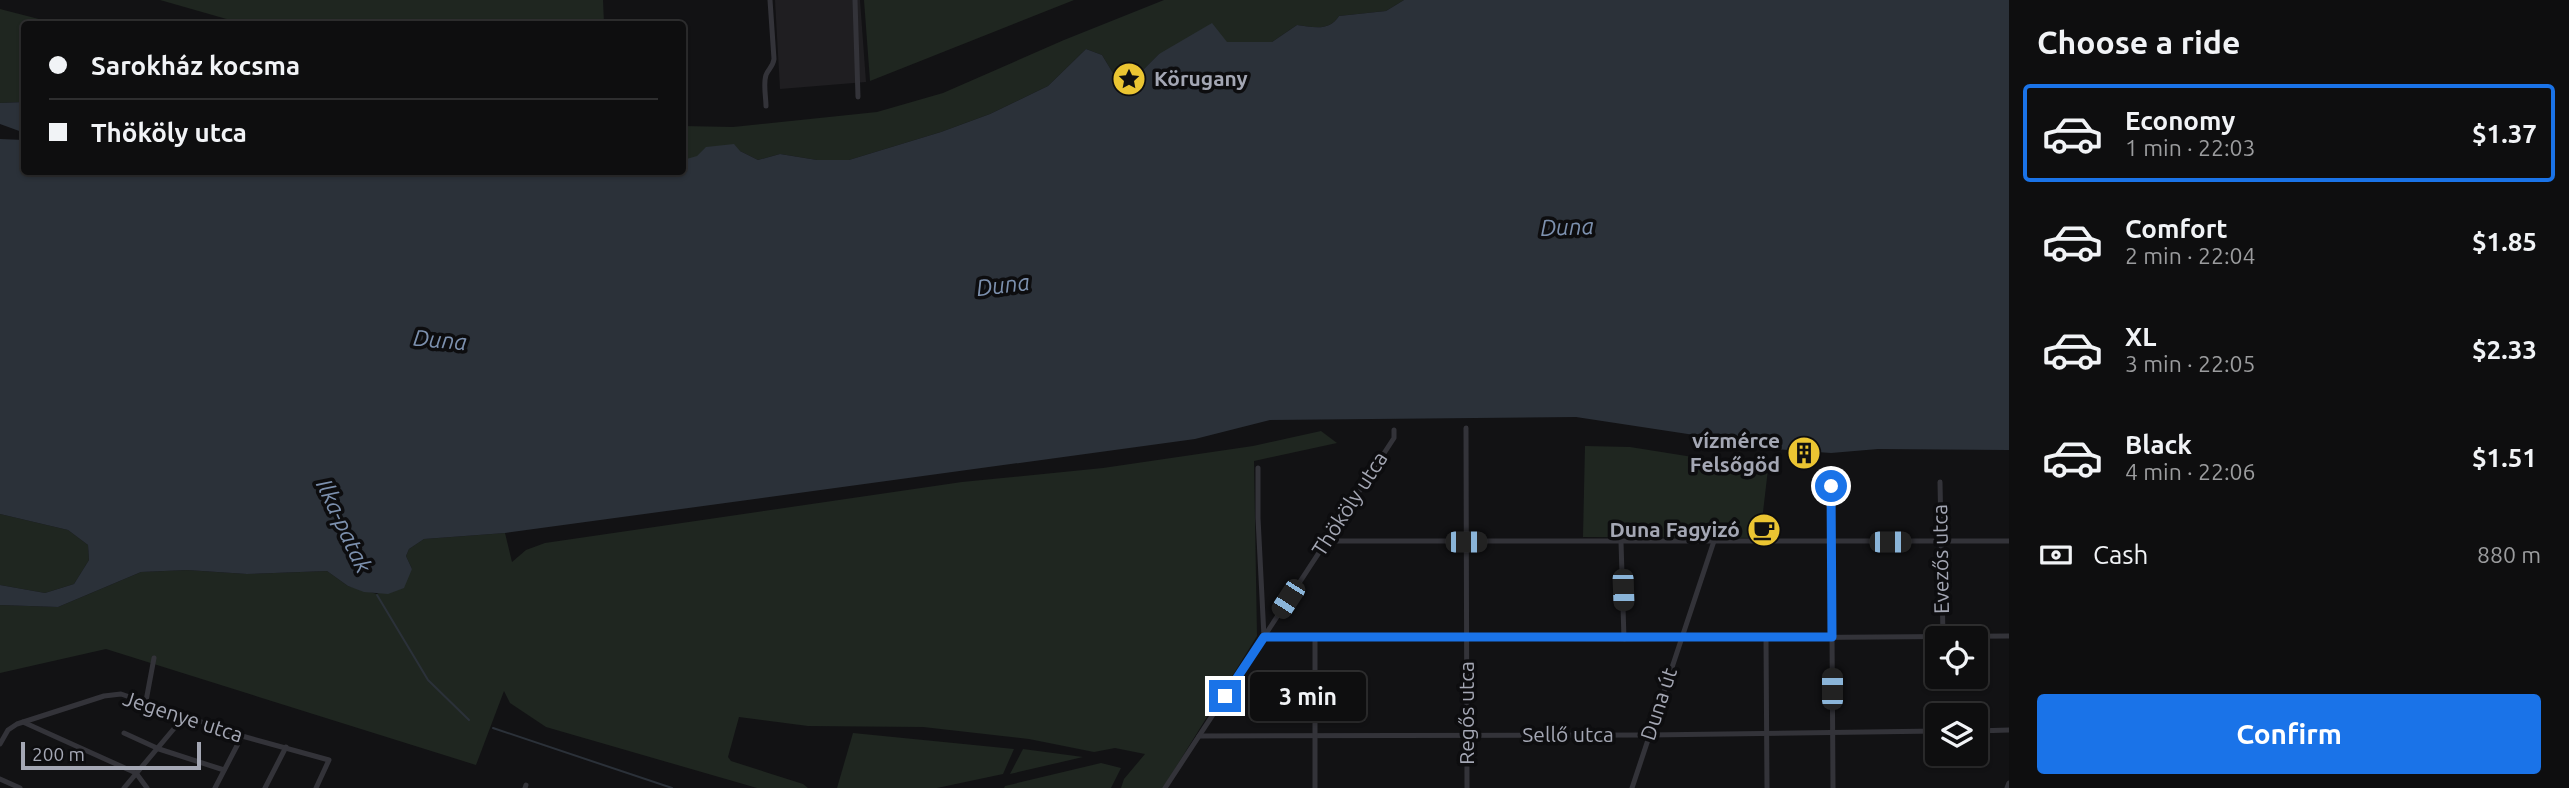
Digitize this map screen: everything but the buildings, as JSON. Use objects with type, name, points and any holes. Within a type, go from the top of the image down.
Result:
[{"type":"street","points":[[766,106],[766,73],[774,60],[770,0]]},
{"type":"street","points":[[855,0],[858,97]]},
{"type":"street","name":"Regős utca","points":[[1466,428],[1467,788]]},
{"type":"street","name":"Thököly utca","points":[[1165,788],[1394,438],[1394,430]]},
{"type":"street","points":[[1258,468],[1264,637],[1681,639],[1925,636]]},
{"type":"street","points":[[1831,479],[1833,788]]},
{"type":"street","name":"Evezős utca","points":[[1940,482],[1943,626]]},
{"type":"street","points":[[1326,541],[2009,541]]},
{"type":"street","name":"Duna út","points":[[1632,788],[1714,541]]},
{"type":"street","points":[[1621,542],[1624,639]]},
{"type":"street","points":[[1988,636],[2009,636]]},
{"type":"street","points":[[1315,637],[1315,788]]},
{"type":"street","points":[[1766,638],[1767,788]]},
{"type":"street","points":[[146,701],[154,658]]},
{"type":"street","name":"Jegenye utca","points":[[8,730],[23,722],[104,696],[121,694],[242,736],[329,760],[316,788]]},
{"type":"street","points":[[124,788],[159,749],[177,725],[181,714]]},
{"type":"street","points":[[23,722],[136,773],[147,788]]},
{"type":"street","points":[[0,744],[8,730],[1,727]]},
{"type":"street","points":[[1988,731],[2009,730]]},
{"type":"street","name":"Sellő utca","points":[[1199,736],[1925,731]]},
{"type":"street","points":[[124,733],[159,749],[224,770]]},
{"type":"street","points":[[215,788],[242,736]]},
{"type":"street","points":[[265,788],[286,747]]},
{"type":"street","points":[[0,779],[20,788]]},
{"type":"street","points":[[2007,788],[2009,783]]},
{"type":"shaded area","points":[[160,0],[603,0],[604,21],[234,21]]},
{"type":"shaded area","points":[[775,0],[860,0],[866,82],[780,89]]},
{"type":"shaded area","points":[[864,0],[1074,0],[870,81]]},
{"type":"shaded area","points":[[1164,0],[1404,0],[1386,11],[1339,16],[1326,26],[1297,25],[1272,42],[1227,42],[1159,54],[1132,81],[1119,83],[1102,55],[1086,49],[1048,86],[990,114],[849,160],[817,160],[780,154],[758,160],[740,151],[686,160],[686,126],[733,127],[877,112],[943,93]]},
{"type":"shaded area","points":[[0,9],[46,21],[21,21],[21,102],[0,103]]},
{"type":"shaded area","points":[[1321,431],[1337,443],[1254,461],[1257,636],[1163,788],[1121,788],[1124,779],[1145,754],[1115,748],[1094,752],[1029,739],[923,727],[808,726],[739,717],[728,757],[731,761],[803,784],[808,788],[757,788],[546,727],[510,703],[504,691],[476,765],[106,649],[0,673],[0,605],[58,607],[141,572],[187,570],[247,574],[327,571],[348,586],[377,594],[412,569],[406,556],[409,549],[424,539],[505,533],[512,562],[526,550],[545,543],[962,482],[1103,468],[1253,446]]},
{"type":"shaded area","points":[[1585,446],[1630,447],[1768,469],[1760,538],[1583,537]]},
{"type":"shaded area","points":[[0,514],[68,530],[88,545],[89,560],[74,584],[45,593],[0,585]]},
{"type":"shaded area","points":[[853,733],[1014,749],[1003,774],[937,788],[837,788]]},
{"type":"shaded area","points":[[1023,749],[1083,757],[1010,774]]},
{"type":"shaded area","points":[[1101,763],[1121,768],[1111,788],[1004,788],[1005,786]]},
{"type":"water","name":"Duna","points":[[1404,0],[2009,0],[2009,450],[1878,449],[1831,453],[1729,446],[1701,436],[1576,417],[1270,420],[1195,439],[505,533],[424,539],[409,549],[406,556],[412,569],[404,588],[388,594],[364,592],[348,586],[327,571],[247,574],[187,570],[141,572],[58,607],[0,605],[0,585],[45,593],[74,584],[89,560],[88,545],[68,530],[0,514],[0,139],[21,140],[21,175],[686,175],[686,159],[697,156],[706,147],[734,144],[740,151],[758,160],[780,154],[817,160],[849,160],[941,132],[990,114],[1048,86],[1086,49],[1102,55],[1119,83],[1132,81],[1159,54],[1212,23],[1227,42],[1272,42],[1297,25],[1326,26],[1339,16],[1386,11]]},
{"type":"water","points":[[21,102],[21,132],[0,124],[0,103]]},
{"type":"waterway","name":"Ilka-patak","points":[[377,595],[428,680],[469,720]]},
{"type":"waterway","name":"Ilka-patak","points":[[493,728],[672,788]]},
{"type":"place","name":"Körugany","points":[[1129,79]]},
{"type":"place","name":"vízmérce Felsőgöd","points":[[1804,453]]},
{"type":"place","name":"Duna Fagyizó","points":[[1764,530]]},
{"type":"route","points":[[1225,696],[1264,637],[1832,637],[1831,486]]}]
